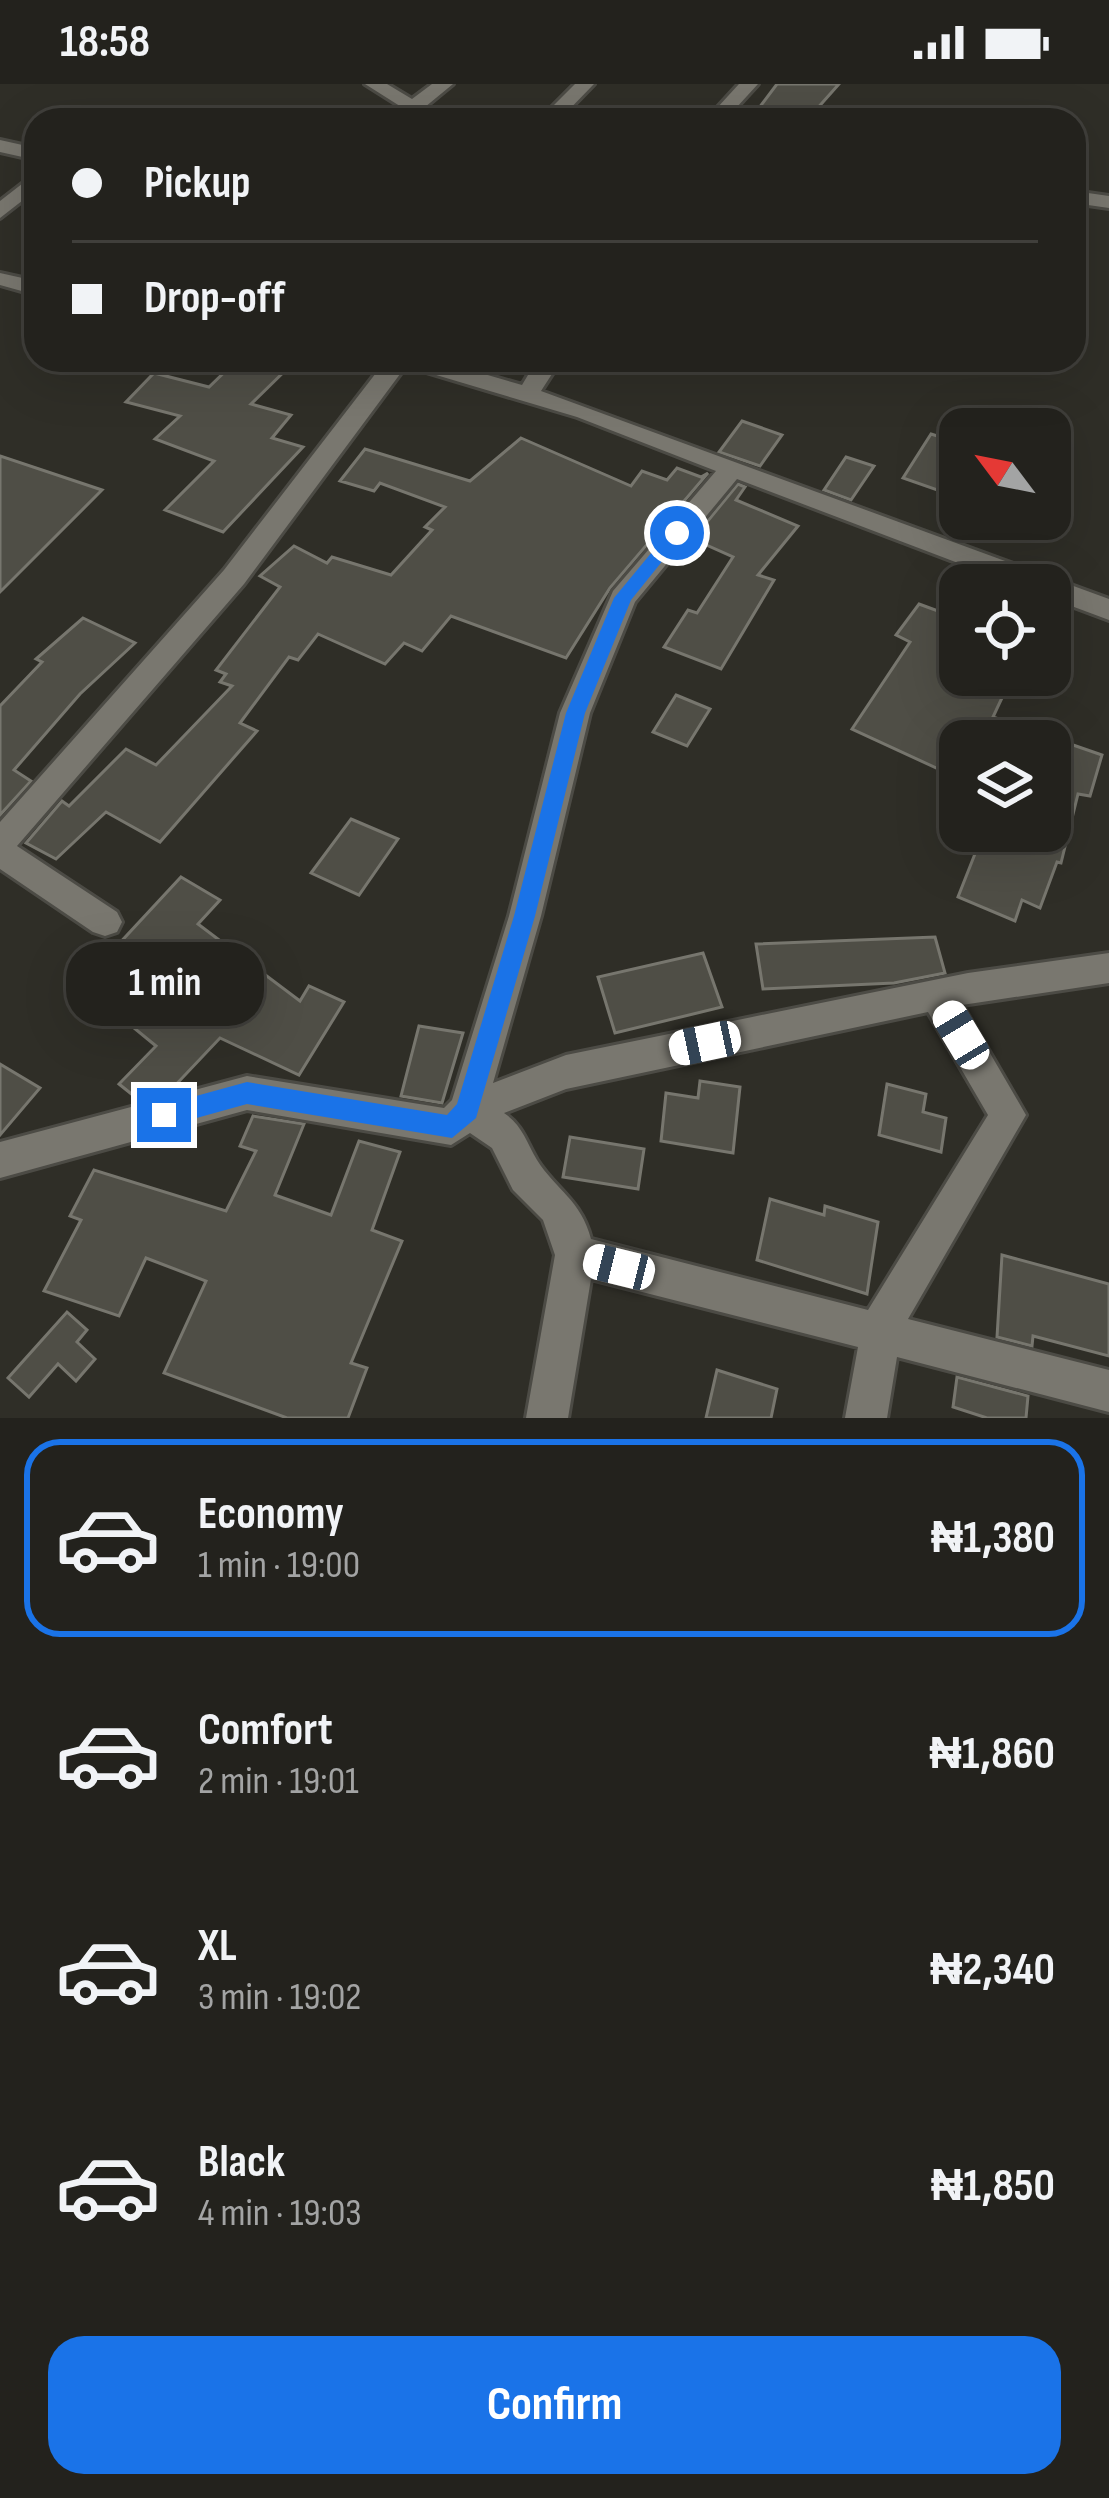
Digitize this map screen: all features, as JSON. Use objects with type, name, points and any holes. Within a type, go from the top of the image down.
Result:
[{"type":"street","points":[[374,84],[415,108]]},
{"type":"street","points":[[412,106],[443,84]]},
{"type":"street","points":[[560,108],[585,84]]},
{"type":"street","points":[[726,108],[749,84]]},
{"type":"street","points":[[0,212],[24,190]]},
{"type":"street","points":[[105,922],[0,848],[234,577],[389,372]]},
{"type":"street","points":[[452,372],[586,412],[988,564]]},
{"type":"street","points":[[528,394],[542,372]]},
{"type":"street","points":[[0,1160],[247,1093],[452,1127],[467,1110],[525,916],[575,713],[623,598],[731,469]]},
{"type":"street","points":[[1071,595],[1109,610]]},
{"type":"street","points":[[467,1110],[566,1072],[937,994],[1109,968]]},
{"type":"street","points":[[866,1418],[881,1334],[1008,1114],[937,994]]},
{"type":"street","points":[[467,1110],[505,1136],[526,1177],[556,1207],[569,1230],[575,1256],[547,1418]]},
{"type":"street","points":[[575,1256],[1109,1391]]},
{"type":"building","points":[[777,84],[839,84],[818,108],[759,108]]},
{"type":"building","points":[[225,372],[284,372],[251,404],[291,415],[272,438],[303,447],[223,532],[165,510],[214,461],[155,439],[180,416],[126,402],[154,373],[209,387]]},
{"type":"building","points":[[742,421],[782,435],[760,466],[719,452]]},
{"type":"building","points":[[931,434],[939,436],[939,491],[903,478]]},
{"type":"building","points":[[521,438],[631,486],[642,471],[667,480],[677,468],[701,477],[708,473],[610,588],[566,658],[451,616],[422,651],[404,643],[385,664],[318,634],[298,660],[289,657],[240,723],[257,731],[160,842],[106,812],[56,859],[26,843],[62,801],[69,806],[126,749],[156,765],[232,686],[220,682],[226,674],[216,670],[280,587],[260,576],[294,546],[327,563],[332,557],[391,575],[432,530],[425,527],[445,507],[380,483],[374,491],[340,481],[365,449],[470,481]]},
{"type":"building","points":[[0,456],[102,490],[0,592]]},
{"type":"building","points":[[846,457],[874,466],[851,500],[824,490]]},
{"type":"building","points":[[738,484],[745,487],[736,500],[798,526],[758,575],[774,580],[721,669],[664,647],[688,610],[697,613],[733,557],[693,539]]},
{"type":"building","points":[[919,604],[939,611],[939,696],[1003,696],[993,717],[1002,720],[939,720],[939,769],[852,729],[910,642],[896,635]]},
{"type":"building","points":[[83,618],[135,643],[80,694],[14,770],[31,781],[0,815],[0,706],[42,662],[36,659]]},
{"type":"building","points":[[676,695],[710,709],[687,746],[653,732]]},
{"type":"building","points":[[1071,744],[1102,755],[1090,796],[1078,794],[1071,822]]},
{"type":"building","points":[[351,819],[398,839],[359,895],[311,873]]},
{"type":"building","points":[[976,852],[1064,852],[1040,908],[1022,900],[1015,921],[958,897]]},
{"type":"building","points":[[181,877],[220,900],[198,924],[300,1001],[309,986],[344,1002],[299,1075],[220,1038],[168,1093],[139,1100],[119,1084],[156,1046],[123,1019],[167,978],[116,947]]},
{"type":"building","points":[[935,937],[945,973],[894,983],[763,989],[756,944]]},
{"type":"building","points":[[703,953],[722,1007],[615,1033],[598,977]]},
{"type":"building","points":[[419,1026],[463,1033],[442,1103],[401,1096]]},
{"type":"building","points":[[0,1064],[40,1088],[0,1135]]},
{"type":"building","points":[[700,1081],[740,1087],[733,1153],[661,1141],[666,1093],[698,1098]]},
{"type":"building","points":[[887,1084],[926,1094],[923,1112],[946,1118],[941,1152],[879,1135]]},
{"type":"building","points":[[253,1116],[304,1124],[275,1195],[331,1215],[359,1141],[400,1152],[372,1230],[402,1241],[351,1363],[367,1368],[348,1418],[287,1418],[164,1373],[206,1281],[146,1258],[119,1316],[44,1291],[81,1220],[70,1216],[94,1170],[226,1211],[256,1151],[240,1146]]},
{"type":"building","points":[[570,1137],[644,1149],[638,1189],[563,1177]]},
{"type":"building","points":[[770,1199],[824,1215],[825,1206],[878,1222],[867,1294],[757,1260]]},
{"type":"building","points":[[1002,1255],[1109,1284],[1109,1356],[1033,1336],[1032,1346],[997,1337]]},
{"type":"building","points":[[67,1312],[87,1330],[77,1342],[95,1359],[76,1381],[58,1364],[29,1397],[8,1378]]},
{"type":"building","points":[[717,1370],[777,1389],[771,1418],[706,1418]]},
{"type":"building","points":[[957,1377],[1028,1396],[1026,1418],[987,1418],[953,1407]]},
{"type":"route","points":[[164,1115],[247,1093],[452,1127],[467,1110],[525,916],[575,713],[623,598],[677,533]]}]
